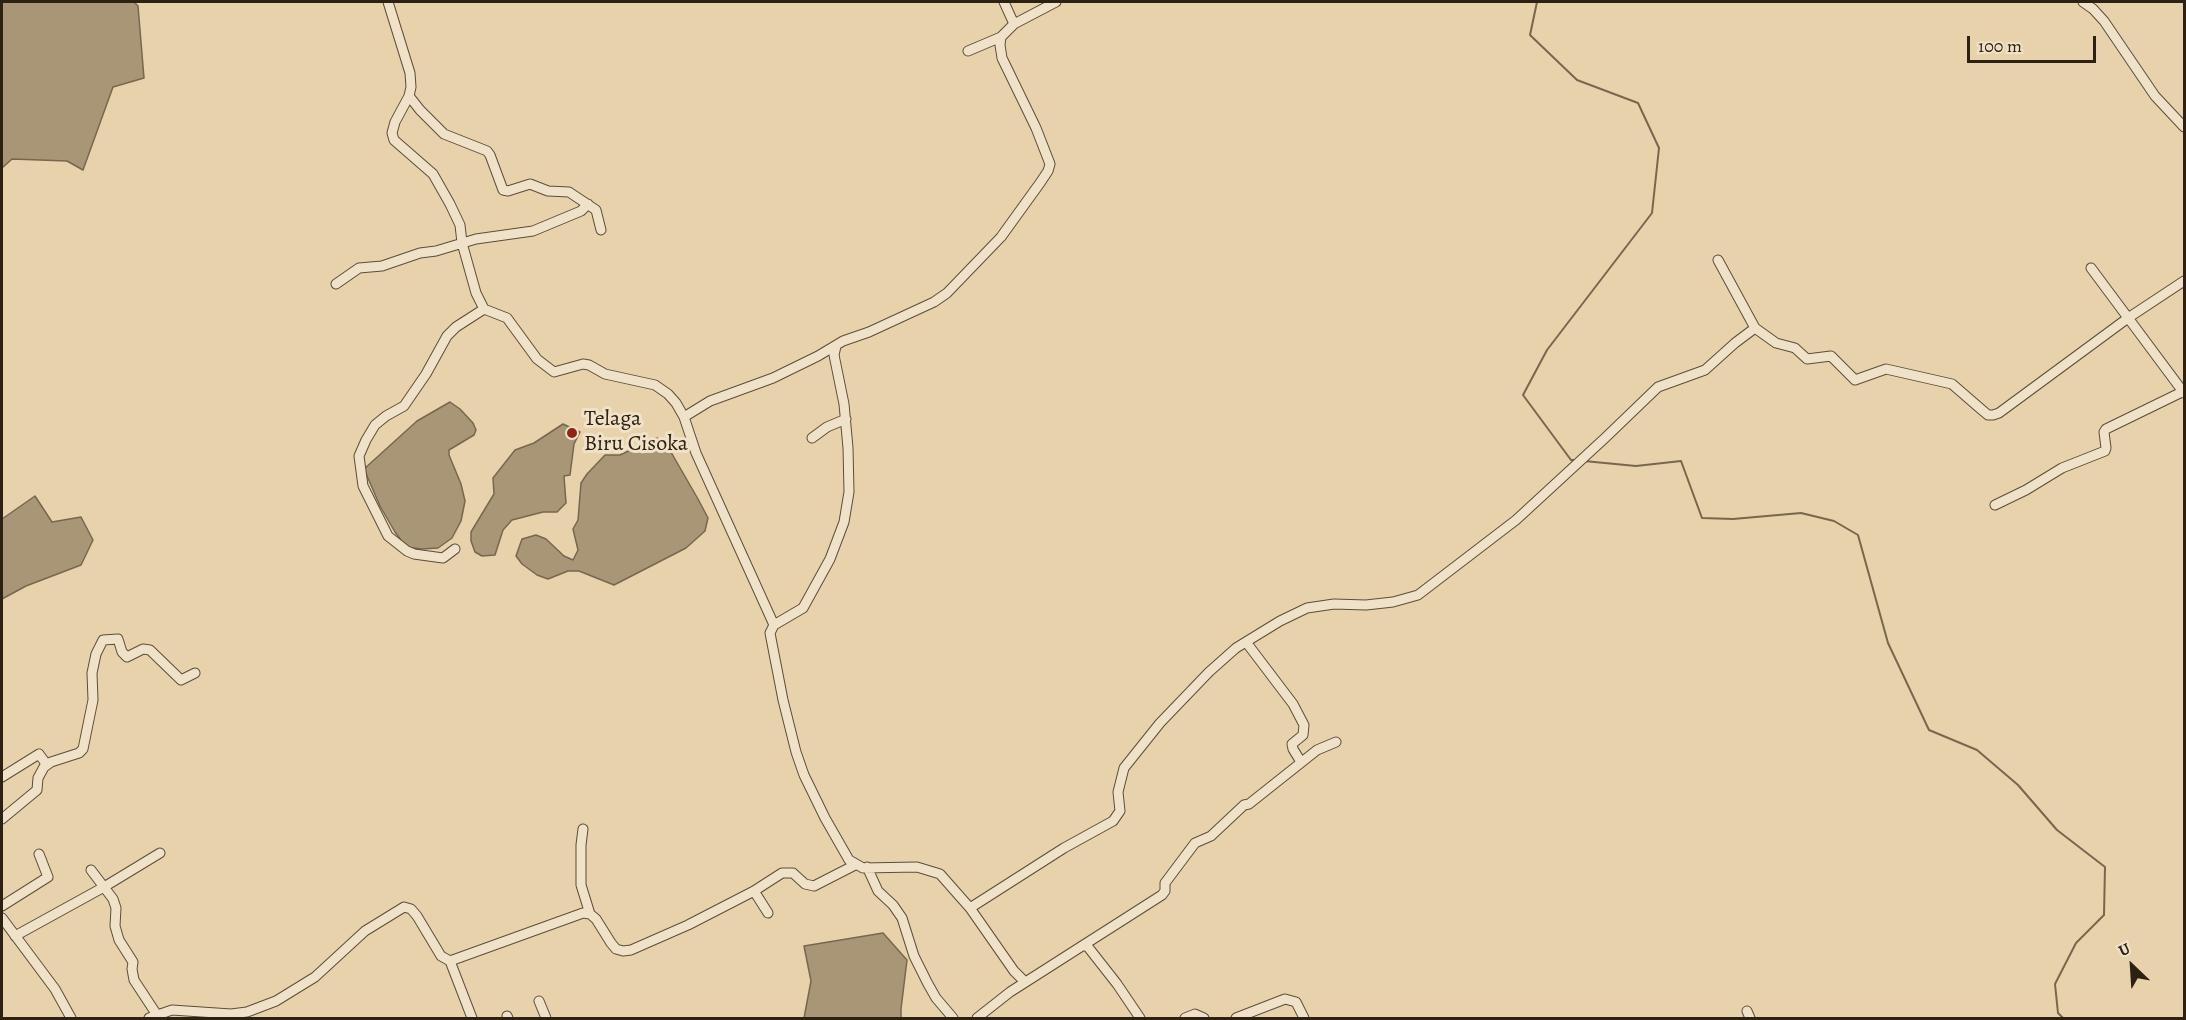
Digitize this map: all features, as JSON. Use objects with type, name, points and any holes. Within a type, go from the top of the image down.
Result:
[{"type":"street","points":[[388,2],[410,73],[411,87],[409,96],[394,122],[392,133],[394,140],[433,174],[460,225],[462,243],[476,293],[484,309],[507,318],[537,359],[555,372],[583,364],[589,365],[605,374],[654,386],[668,394],[684,417],[696,453],[774,625]]},
{"type":"street","points":[[1004,2],[1014,24]]},
{"type":"street","points":[[968,51],[1002,37],[1014,24],[1056,2]]},
{"type":"street","points":[[2083,2],[2104,21],[2155,96],[2184,127]]},
{"type":"street","points":[[684,417],[710,401],[773,378],[843,341],[934,302],[946,293],[1001,237],[1048,171],[1050,164],[1048,155],[1002,58],[1000,45],[1002,37]]},
{"type":"street","points":[[409,96],[444,134],[487,151],[505,191],[531,184],[548,191],[569,192],[596,210],[601,230]]},
{"type":"street","points":[[336,284],[359,268],[382,266],[462,243],[533,231],[571,216],[588,204]]},
{"type":"street","points":[[1718,260],[1755,328],[1776,343],[1795,348],[1807,359],[1831,356],[1855,380],[1886,369],[1952,384],[1988,415],[2004,409],[2128,318],[2184,281]]},
{"type":"street","points":[[1995,505],[2026,490],[2062,468],[2105,451],[2104,432],[2106,429],[2184,392],[2091,268]]},
{"type":"street","points":[[455,549],[443,558],[414,554],[388,536],[363,486],[359,456],[375,425],[404,406],[426,374],[447,336],[456,327],[484,309]]},
{"type":"street","points":[[970,908],[1064,848],[1118,817],[1120,811],[1118,792],[1124,768],[1161,723],[1209,672],[1246,642],[1307,608],[1334,604],[1366,605],[1393,602],[1418,595],[1516,520],[1658,387],[1705,370],[1755,328]]},
{"type":"street","points":[[836,346],[834,355],[846,419],[849,492],[844,522],[830,559],[803,608],[774,625],[770,633],[796,752],[804,775],[845,855],[855,865],[917,867],[936,872],[948,881],[970,908],[1014,971],[1025,982]]},
{"type":"street","points":[[812,438],[827,427],[846,419]]},
{"type":"street","points":[[2,819],[37,790],[38,778],[47,765],[80,753],[85,747],[93,700],[92,673],[96,654],[103,640],[118,639],[127,657],[143,650],[150,650],[181,680],[195,673]]},
{"type":"street","points":[[1246,642],[1293,704],[1305,725],[1303,735],[1292,744],[1300,762]]},
{"type":"street","points":[[977,1018],[1025,982],[1085,946],[1164,893],[1165,883],[1195,843],[1211,836],[1244,805],[1249,804],[1300,762],[1317,750],[1336,742]]},
{"type":"street","points":[[2,777],[39,754],[47,765]]},
{"type":"street","points":[[583,829],[580,845],[581,885],[590,914]]},
{"type":"street","points":[[15,936],[160,853]]},
{"type":"street","points":[[2,906],[48,878],[39,854]]},
{"type":"street","points":[[450,961],[582,913],[590,914],[596,919],[616,949],[631,950],[688,925],[786,872],[793,873],[805,884],[814,886],[855,865]]},
{"type":"street","points":[[867,867],[878,891],[893,905],[902,918],[914,956],[928,984],[953,1018]]},
{"type":"street","points":[[92,870],[113,899],[116,908],[117,933],[123,949],[133,962],[131,980],[153,1017],[172,1010],[231,1014],[247,1012],[276,1001],[315,977],[364,931],[404,907],[411,909],[417,916],[441,956],[450,961],[472,1018]]},
{"type":"street","points":[[754,891],[768,913]]},
{"type":"street","points":[[2,918],[55,989],[71,1018]]},
{"type":"street","points":[[1085,946],[1117,984],[1140,1018]]},
{"type":"street","points":[[131,980],[147,977]]},
{"type":"street","points":[[1236,1018],[1285,999],[1296,1002],[1304,1018]]},
{"type":"street","points":[[539,1001],[546,1018]]},
{"type":"street","points":[[1185,1018],[1195,1014],[1204,1018]]},
{"type":"shaded area","points":[[2,2],[134,2],[138,6],[144,78],[113,87],[83,170],[67,161],[12,159],[2,168]]},
{"type":"shaded area","points":[[450,402],[473,423],[476,430],[474,435],[449,450],[465,501],[461,521],[452,538],[438,548],[406,547],[380,506],[364,469],[417,421]]},
{"type":"shaded area","name":"Telaga Biru Cisoka","points":[[563,424],[580,432],[574,444],[570,475],[564,476],[566,503],[557,512],[543,512],[512,520],[503,530],[495,555],[482,556],[475,552],[471,532],[494,494],[493,478],[515,450],[534,443]]},
{"type":"shaded area","name":"Telaga Biru Cisoka","points":[[656,438],[664,440],[698,499],[708,518],[705,531],[686,548],[614,585],[579,571],[568,571],[548,579],[537,575],[522,564],[516,556],[522,539],[536,535],[546,539],[564,556],[573,560],[578,550],[573,529],[578,520],[581,483],[587,474],[605,455],[620,455]]},
{"type":"shaded area","points":[[35,496],[52,522],[81,517],[93,540],[81,565],[26,586],[2,599],[2,519]]},
{"type":"shaded area","points":[[883,933],[907,960],[901,1018],[804,1018],[811,981],[804,946]]},
{"type":"waterway","points":[[1537,2],[1530,35],[1577,80],[1638,103],[1659,148],[1652,213],[1547,350],[1523,395],[1571,460],[1575,460]]},
{"type":"waterway","points":[[1584,461],[1636,466],[1681,461],[1702,518],[1733,519],[1801,513],[1834,521],[1858,535],[1888,643],[1929,730],[1977,750],[2018,785],[2057,830],[2105,867],[2104,915],[2076,943],[2055,984],[2058,1013],[2063,1018]]},
{"type":"place","name":"Telaga Biru Cisoka","points":[[572,433]]}]
